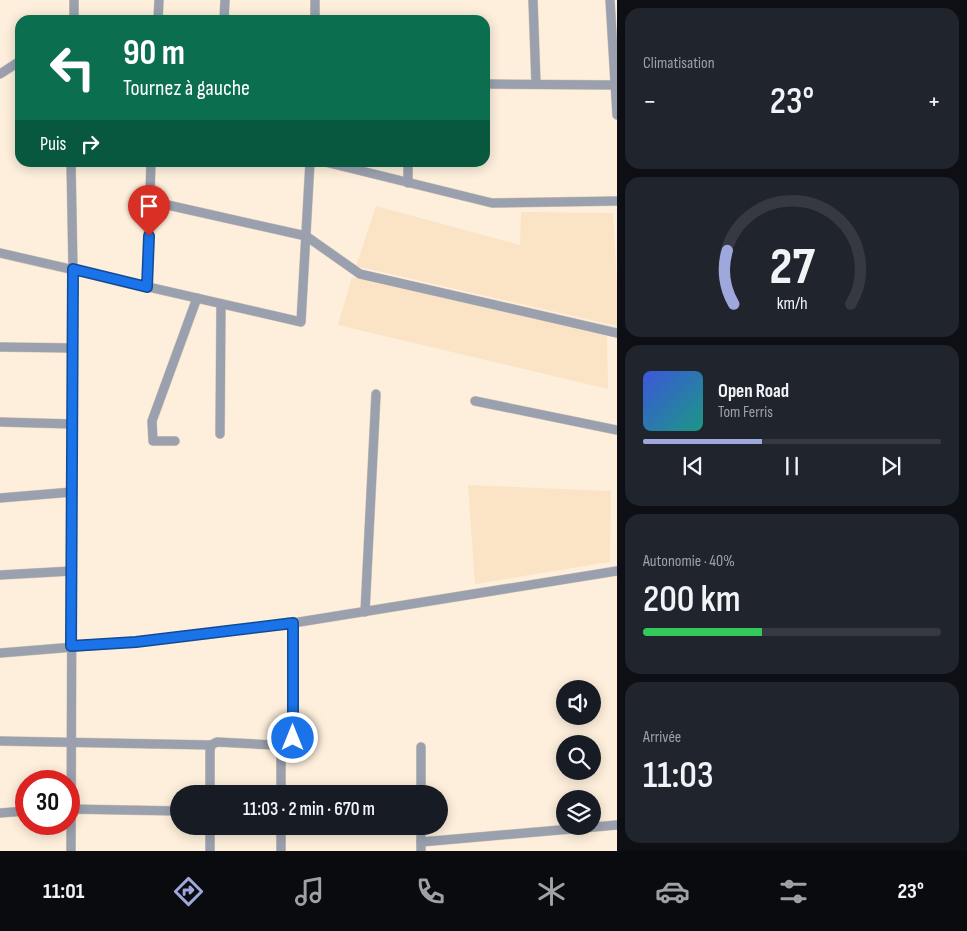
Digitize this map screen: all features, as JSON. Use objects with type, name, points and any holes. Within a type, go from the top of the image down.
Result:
[{"type":"street","points":[[74,0],[74,15]]},
{"type":"street","points":[[158,15],[159,0]]},
{"type":"street","points":[[224,15],[225,0]]},
{"type":"street","points":[[315,0],[315,15]]},
{"type":"street","points":[[533,0],[536,84]]},
{"type":"street","points":[[610,0],[617,115]]},
{"type":"street","points":[[0,74],[15,64]]},
{"type":"street","points":[[490,84],[615,85]]},
{"type":"street","points":[[71,167],[73,348],[71,770]]},
{"type":"street","points":[[147,287],[151,167]]},
{"type":"street","points":[[0,253],[301,322],[310,167]]},
{"type":"street","points":[[345,167],[492,203],[617,201]]},
{"type":"street","points":[[408,167],[408,183]]},
{"type":"street","points":[[150,201],[306,236],[360,274],[617,333]]},
{"type":"street","points":[[175,441],[153,441],[152,421],[197,298]]},
{"type":"street","points":[[220,434],[221,304]]},
{"type":"street","points":[[0,347],[73,348]]},
{"type":"street","points":[[365,612],[376,394]]},
{"type":"street","points":[[475,401],[617,430]]},
{"type":"street","points":[[0,422],[72,424]]},
{"type":"street","points":[[0,498],[72,492]]},
{"type":"street","points":[[0,576],[72,571]]},
{"type":"street","points":[[0,653],[136,642],[293,623],[617,571]]},
{"type":"street","points":[[0,741],[211,745],[217,742],[281,745],[288,743],[293,738],[293,623]]},
{"type":"street","points":[[210,785],[211,745]]},
{"type":"street","points":[[281,745],[281,785]]},
{"type":"street","points":[[421,747],[421,785]]},
{"type":"street","points":[[80,809],[170,811]]},
{"type":"street","points":[[0,813],[15,812]]},
{"type":"street","points":[[421,846],[617,825]]},
{"type":"street","points":[[70,835],[70,851]]},
{"type":"street","points":[[210,835],[210,851]]},
{"type":"street","points":[[280,851],[281,835]]},
{"type":"shaded area","points":[[376,206],[520,245],[521,212],[613,213],[617,326],[356,266]]},
{"type":"shaded area","points":[[352,277],[607,336],[608,389],[338,325]]},
{"type":"shaded area","points":[[468,485],[611,491],[610,562],[475,584]]},
{"type":"route","points":[[149,236],[147,287],[73,269],[71,646],[136,642],[293,623],[293,738]]}]
